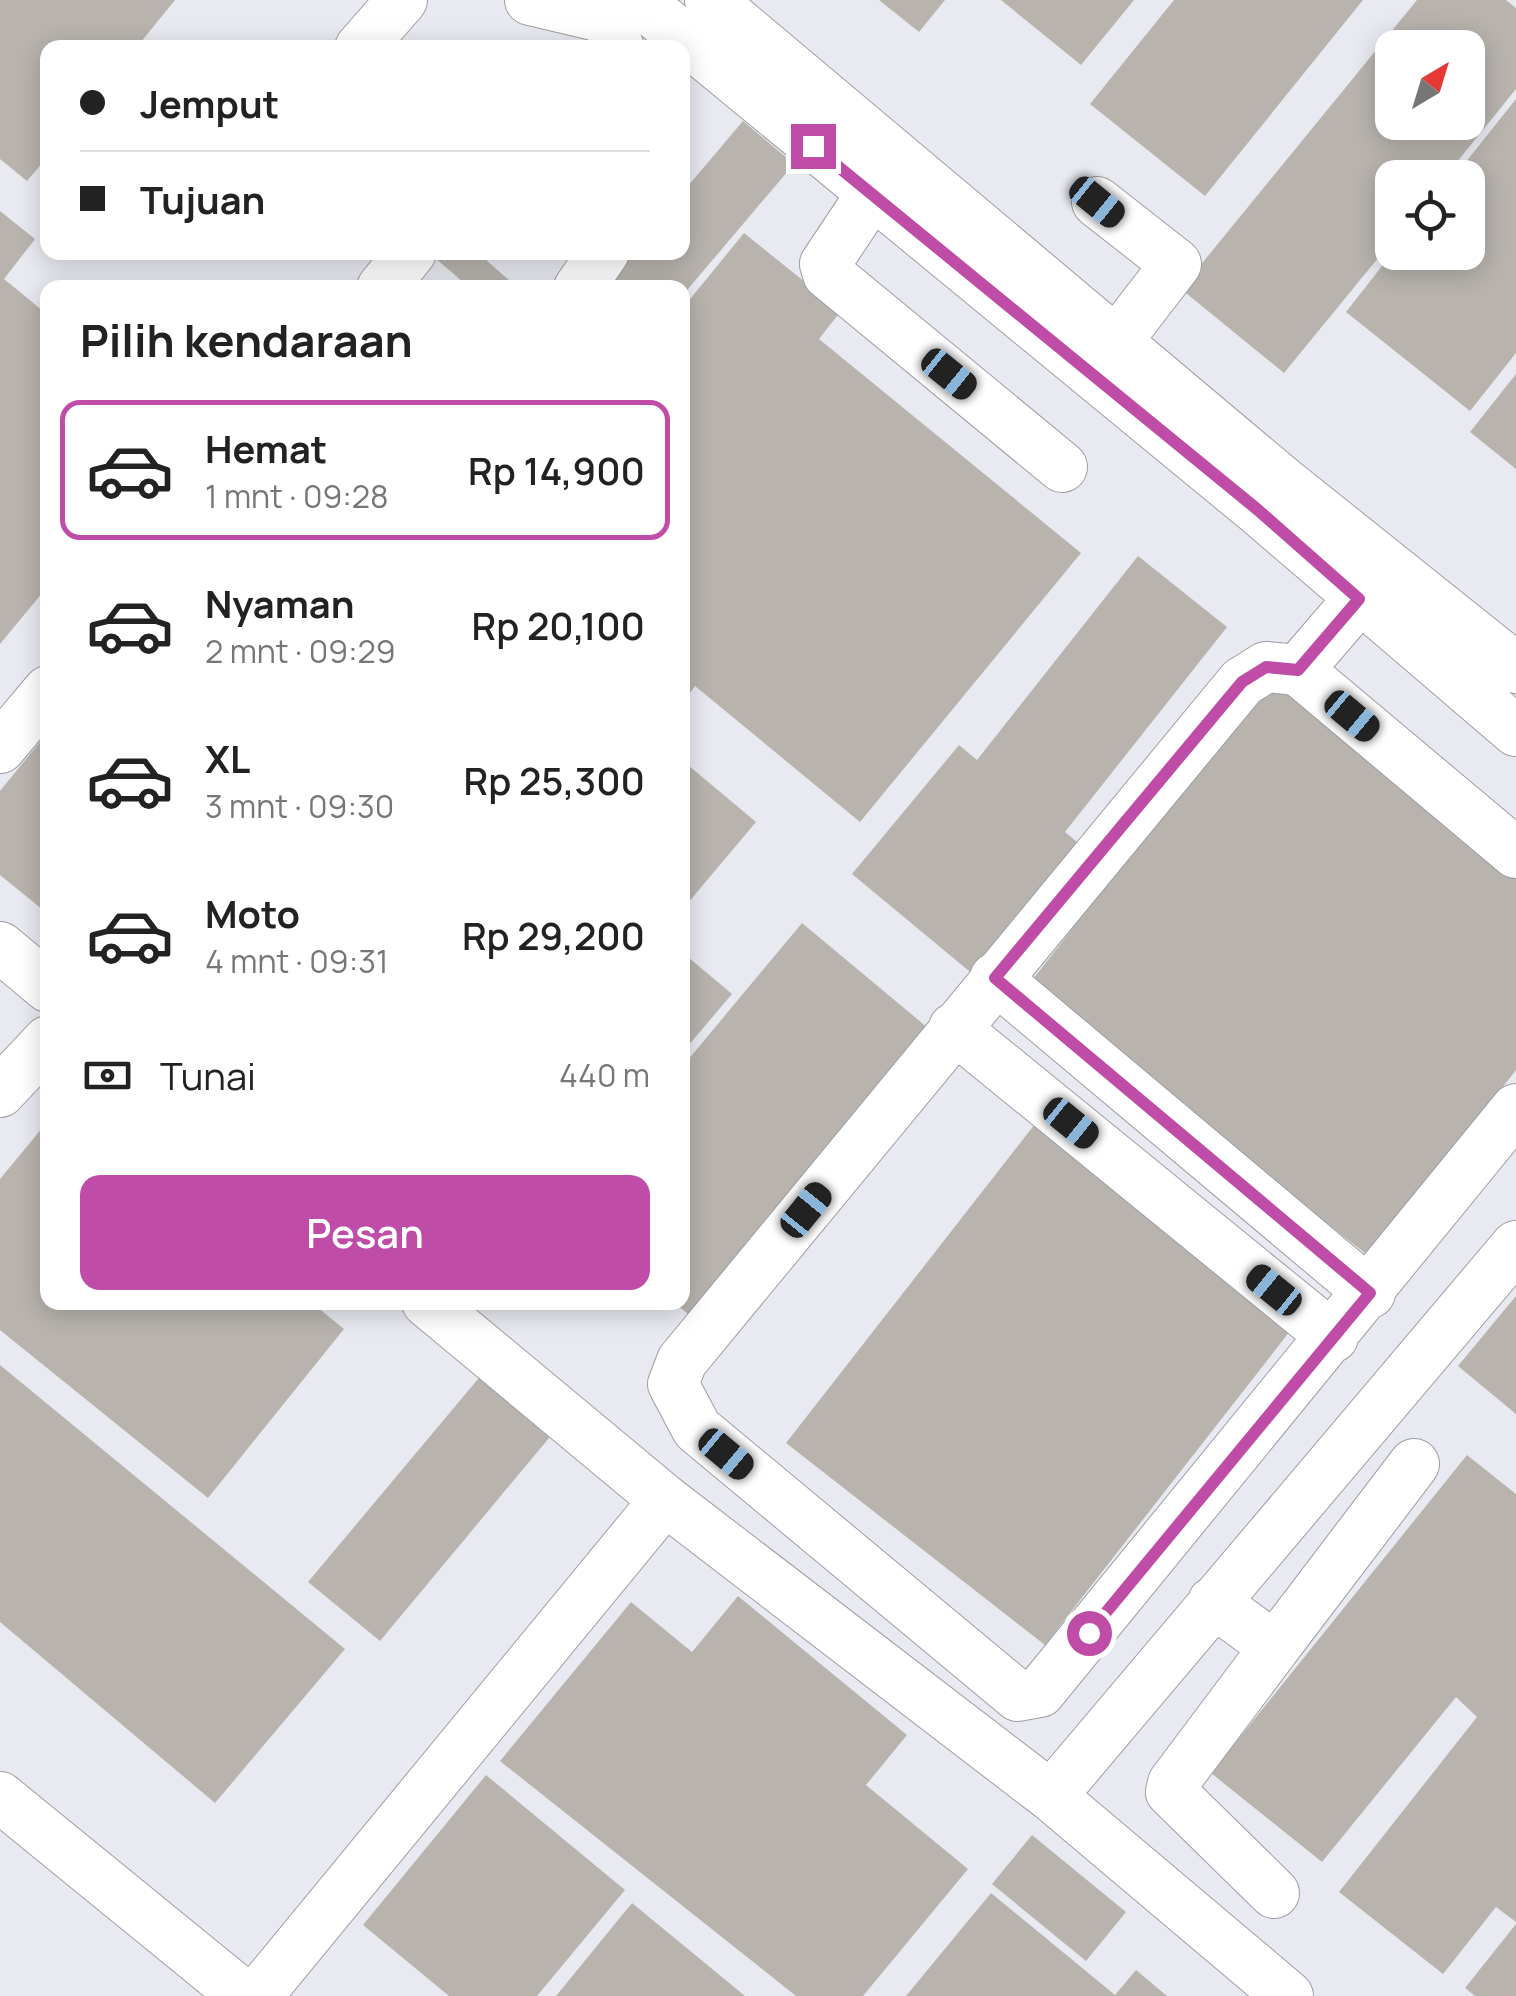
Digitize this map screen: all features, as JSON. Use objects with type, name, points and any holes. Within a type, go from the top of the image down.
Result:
[{"type":"lane","points":[[367,40],[402,0]]},
{"type":"lane","points":[[530,0],[613,23],[639,40]]},
{"type":"lane","points":[[710,0],[1116,342],[1270,496],[1359,599],[1516,730]]},
{"type":"lane","points":[[690,74],[871,194],[1270,496],[1516,668]]},
{"type":"lane","points":[[871,194],[825,264],[828,274],[1062,467]]},
{"type":"lane","points":[[1097,202],[1176,264],[1116,342]]},
{"type":"lane","points":[[388,280],[405,260]]},
{"type":"lane","points":[[1298,670],[1359,599]]},
{"type":"lane","points":[[1516,853],[1298,670],[1266,667],[1242,682],[682,1362],[673,1384],[696,1429],[1018,1696],[1040,1692],[1370,1293],[1516,1109]]},
{"type":"lane","points":[[0,748],[40,700]]},
{"type":"lane","points":[[0,947],[40,980]]},
{"type":"lane","points":[[995,978],[1370,1293]]},
{"type":"lane","points":[[954,1028],[1333,1337]]},
{"type":"lane","points":[[0,1092],[40,1050]]},
{"type":"lane","points":[[1051,1796],[1516,1246]]},
{"type":"lane","points":[[437,1310],[665,1500],[1051,1796],[1288,1996]]},
{"type":"lane","points":[[1274,1892],[1171,1792],[1173,1783],[1414,1464]]},
{"type":"lane","points":[[257,1996],[665,1500]]},
{"type":"lane","points":[[1213,1602],[1275,1647]]},
{"type":"lane","points":[[0,1797],[244,1996]]},
{"type":"building","points":[[0,0],[175,0],[142,40],[40,40],[40,166],[27,181],[0,159]]},
{"type":"building","points":[[879,0],[945,0],[919,32]]},
{"type":"building","points":[[1001,0],[1134,0],[1081,65]]},
{"type":"building","points":[[1174,0],[1363,0],[1205,196],[1090,104]]},
{"type":"building","points":[[1417,0],[1506,0],[1516,8],[1516,89],[1485,127],[1485,30],[1393,30]]},
{"type":"building","points":[[1375,51],[1375,140],[1475,140],[1459,160],[1375,160],[1375,262],[1284,373],[1181,289]]},
{"type":"building","points":[[1516,99],[1516,353],[1470,411],[1346,312],[1379,270],[1485,270],[1485,160],[1467,160]]},
{"type":"building","points":[[743,121],[794,164],[690,287],[690,280],[610,280],[626,260],[690,260],[690,184]]},
{"type":"building","points":[[0,211],[35,239],[4,279],[40,308],[40,596],[0,644]]},
{"type":"building","points":[[744,233],[841,311],[819,339],[1081,553],[860,822],[695,686],[690,693],[690,299]]},
{"type":"building","points":[[437,260],[486,260],[509,280],[461,280]]},
{"type":"building","points":[[1516,374],[1516,469],[1470,432]]},
{"type":"building","points":[[1138,556],[1227,627],[1065,832],[1082,846],[975,976],[852,874],[959,745],[977,760]]},
{"type":"building","points":[[1271,675],[1516,866],[1516,1070],[1370,1257],[1026,988]]},
{"type":"building","points":[[40,742],[40,908],[0,875],[0,791]]},
{"type":"building","points":[[690,767],[756,822],[690,900]]},
{"type":"building","points":[[802,923],[928,1028],[690,1316],[683,1310],[690,1310],[690,1057]]},
{"type":"building","points":[[690,959],[732,994],[690,1044]]},
{"type":"building","points":[[1042,1115],[1301,1317],[1045,1645],[786,1443]]},
{"type":"building","points":[[40,1131],[40,1310],[321,1310],[344,1329],[208,1498],[0,1330],[0,1179]]},
{"type":"building","points":[[1516,1296],[1516,1414],[1458,1366]]},
{"type":"building","points":[[0,1365],[345,1649],[215,1803],[0,1622]]},
{"type":"building","points":[[483,1373],[554,1432],[380,1641],[308,1582]]},
{"type":"building","points":[[1467,1455],[1516,1494],[1516,1922],[1496,1907],[1443,1974],[1339,1892],[1477,1717],[1456,1697],[1322,1862],[1211,1773]]},
{"type":"building","points":[[738,1596],[907,1735],[866,1785],[968,1869],[863,1996],[796,1996],[500,1761],[631,1602],[692,1652]]},
{"type":"building","points":[[486,1775],[625,1890],[537,1996],[449,1996],[363,1925]]},
{"type":"building","points":[[1032,1835],[1126,1912],[1086,1961],[992,1884]]},
{"type":"building","points":[[991,1893],[1115,1995],[1136,1970],[1167,1996],[906,1996]]},
{"type":"building","points":[[632,1903],[745,1996],[556,1996]]},
{"type":"building","points":[[1516,1924],[1516,1996],[1475,1996],[1465,1988]]},
{"type":"route","points":[[813,146],[1258,510],[1359,599],[1298,670],[1266,667],[1242,682],[995,978],[1370,1293],[1089,1633]]}]
